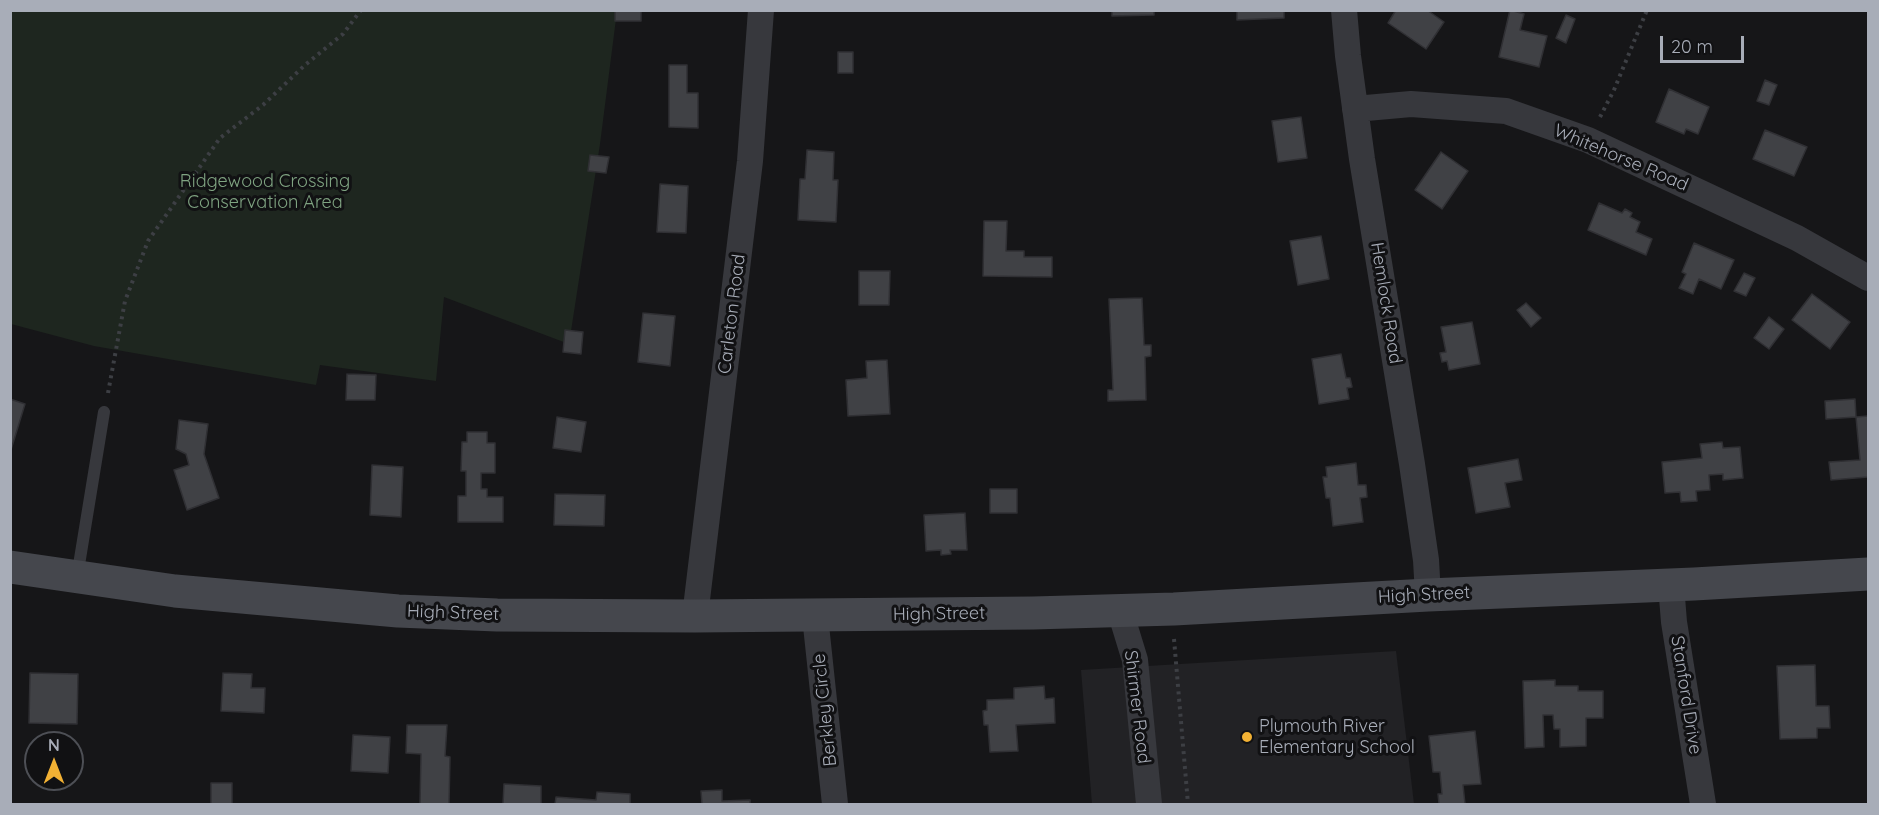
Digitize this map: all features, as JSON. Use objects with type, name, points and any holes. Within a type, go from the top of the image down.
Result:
[{"type":"main road","name":"High Street","points":[[10,567],[198,594],[398,611],[497,615],[695,616],[1120,611],[1869,574]]},
{"type":"street","name":"Carleton Road","points":[[695,616],[750,161],[761,10]]},
{"type":"street","name":"Hemlock Road","points":[[1344,10],[1363,170],[1412,464],[1426,560],[1428,595]]},
{"type":"street","name":"Whitehorse Road","points":[[1355,109],[1410,104],[1506,111],[1588,140],[1797,237],[1869,278]]},
{"type":"street","name":"Stanford Drive","points":[[1671,585],[1674,622],[1703,804]]},
{"type":"street","name":"Shirmer Road","points":[[1120,611],[1135,660],[1149,804]]},
{"type":"street","name":"Berkley Circle","points":[[815,616],[835,804]]},
{"type":"lane","points":[[76,578],[105,412]]},
{"type":"path","points":[[105,412],[124,301],[148,241],[220,138],[263,105],[305,65],[343,34],[361,10]]},
{"type":"path","points":[[1588,140],[1614,90],[1647,10]]},
{"type":"path","points":[[1173,633],[1188,804]]},
{"type":"shaded area","name":"Plymouth River Elementary School","points":[[1396,651],[1414,804],[1092,804],[1081,670]]},
{"type":"green space","name":"Ridgewood Crossing Conservation Area","points":[[10,11],[617,11],[600,144],[569,344],[444,297],[436,381],[320,365],[316,385],[94,346],[11,324]]},
{"type":"building","points":[[615,10],[641,10],[641,21],[615,21]]},
{"type":"building","points":[[1112,10],[1154,10],[1154,15],[1112,16]]},
{"type":"building","points":[[1237,10],[1284,10],[1284,18],[1237,20]]},
{"type":"building","points":[[1396,10],[1427,10],[1444,22],[1426,49],[1388,23]]},
{"type":"building","points":[[1510,10],[1524,14],[1520,30],[1547,36],[1539,67],[1499,57]]},
{"type":"building","points":[[1566,15],[1575,19],[1566,43],[1556,38]]},
{"type":"building","points":[[838,52],[853,52],[853,73],[838,73]]},
{"type":"building","points":[[669,65],[687,65],[687,93],[698,93],[698,128],[669,127]]},
{"type":"building","points":[[1765,80],[1777,85],[1769,105],[1757,101]]},
{"type":"building","points":[[1669,89],[1709,107],[1698,134],[1686,129],[1684,134],[1656,122]]},
{"type":"building","points":[[1301,117],[1307,158],[1278,162],[1272,121]]},
{"type":"building","points":[[1765,130],[1807,147],[1794,176],[1753,159]]},
{"type":"building","points":[[807,150],[834,152],[833,180],[838,180],[836,222],[798,220],[800,179],[805,179]]},
{"type":"building","points":[[1441,152],[1468,171],[1442,209],[1415,190]]},
{"type":"building","points":[[590,155],[609,157],[606,173],[588,171]]},
{"type":"building","points":[[660,184],[688,186],[686,233],[657,232]]},
{"type":"building","points":[[1599,203],[1622,213],[1625,209],[1632,213],[1630,217],[1640,222],[1636,232],[1652,239],[1646,255],[1588,230]]},
{"type":"building","points":[[984,221],[1007,221],[1006,251],[1024,251],[1024,257],[1052,257],[1052,277],[983,276]]},
{"type":"building","points":[[1321,236],[1329,279],[1298,285],[1290,241]]},
{"type":"building","points":[[1694,243],[1734,260],[1721,289],[1699,279],[1693,294],[1679,288],[1686,274],[1682,272]]},
{"type":"building","points":[[859,271],[890,271],[889,305],[859,305]]},
{"type":"building","points":[[1744,273],[1755,278],[1746,296],[1734,291]]},
{"type":"building","points":[[1812,294],[1850,322],[1830,349],[1792,320]]},
{"type":"building","points":[[1142,298],[1144,345],[1151,345],[1151,356],[1145,357],[1146,400],[1108,401],[1108,390],[1113,390],[1109,299]]},
{"type":"building","points":[[1526,303],[1541,318],[1531,327],[1517,310]]},
{"type":"building","points":[[643,313],[675,316],[670,366],[638,362]]},
{"type":"building","points":[[1769,317],[1784,329],[1769,349],[1754,338]]},
{"type":"building","points":[[1472,322],[1480,364],[1449,370],[1447,361],[1442,362],[1440,353],[1446,352],[1441,327]]},
{"type":"building","points":[[565,330],[583,332],[581,354],[563,352]]},
{"type":"building","points":[[1341,354],[1346,378],[1350,378],[1352,387],[1347,388],[1349,399],[1319,404],[1312,359]]},
{"type":"building","points":[[887,360],[890,414],[848,416],[846,380],[867,378],[866,361]]},
{"type":"building","points":[[347,374],[376,375],[375,400],[346,400]]},
{"type":"building","points":[[10,399],[25,404],[10,453]]},
{"type":"building","points":[[1855,399],[1856,417],[1826,419],[1825,401]]},
{"type":"building","points":[[1868,416],[1868,477],[1831,480],[1829,462],[1860,460],[1856,417]]},
{"type":"building","points":[[557,417],[586,422],[581,452],[553,448]]},
{"type":"building","points":[[179,420],[208,424],[204,454],[219,498],[187,510],[174,470],[189,465],[186,454],[176,449]]},
{"type":"building","points":[[467,432],[487,432],[487,443],[495,443],[495,473],[481,473],[481,489],[487,489],[487,497],[503,497],[503,522],[458,522],[458,496],[466,496],[466,471],[461,471],[462,442],[467,442]]},
{"type":"building","points":[[1722,442],[1723,448],[1740,447],[1743,478],[1723,480],[1723,474],[1709,475],[1710,490],[1696,491],[1697,501],[1681,502],[1680,492],[1665,493],[1662,462],[1702,458],[1700,444]]},
{"type":"building","points":[[1518,459],[1522,480],[1505,483],[1510,507],[1476,513],[1468,468]]},
{"type":"building","points":[[1356,463],[1358,485],[1366,485],[1367,497],[1360,498],[1363,522],[1333,526],[1330,498],[1326,498],[1323,477],[1327,477],[1326,467]]},
{"type":"building","points":[[372,465],[403,467],[401,517],[370,515]]},
{"type":"building","points":[[990,489],[1017,489],[1017,513],[990,513]]},
{"type":"building","points":[[555,494],[605,495],[604,526],[554,525]]},
{"type":"building","points":[[965,513],[967,550],[950,550],[951,554],[941,555],[941,550],[926,551],[924,515]]},
{"type":"building","points":[[1815,665],[1816,706],[1829,706],[1830,728],[1817,728],[1817,738],[1780,739],[1777,666]]},
{"type":"building","points":[[30,673],[78,674],[77,724],[29,723]]},
{"type":"building","points":[[223,673],[252,674],[251,688],[265,688],[264,713],[221,711]]},
{"type":"building","points":[[1555,680],[1555,686],[1578,686],[1578,691],[1603,691],[1603,718],[1586,718],[1586,746],[1560,747],[1560,729],[1554,729],[1553,715],[1543,715],[1544,747],[1525,748],[1523,681]]},
{"type":"building","points":[[1044,686],[1045,699],[1054,698],[1055,723],[1016,725],[1018,751],[990,752],[988,725],[984,725],[983,711],[987,710],[987,700],[1014,699],[1014,688]]},
{"type":"building","points":[[407,725],[447,725],[445,756],[450,757],[449,804],[420,804],[421,754],[406,753]]},
{"type":"building","points":[[1475,731],[1481,784],[1463,785],[1465,804],[1439,804],[1438,794],[1442,794],[1440,772],[1433,772],[1429,736]]},
{"type":"building","points":[[353,735],[390,737],[388,773],[351,771]]},
{"type":"building","points":[[211,783],[232,783],[232,804],[211,804]]},
{"type":"building","points":[[504,784],[541,786],[541,804],[503,804]]},
{"type":"building","points":[[722,790],[722,801],[750,800],[750,804],[702,804],[701,791]]},
{"type":"building","points":[[597,792],[630,794],[630,804],[555,804],[556,797],[596,800]]},
{"type":"place","name":"Plymouth River Elementary School","points":[[1247,737]]}]
